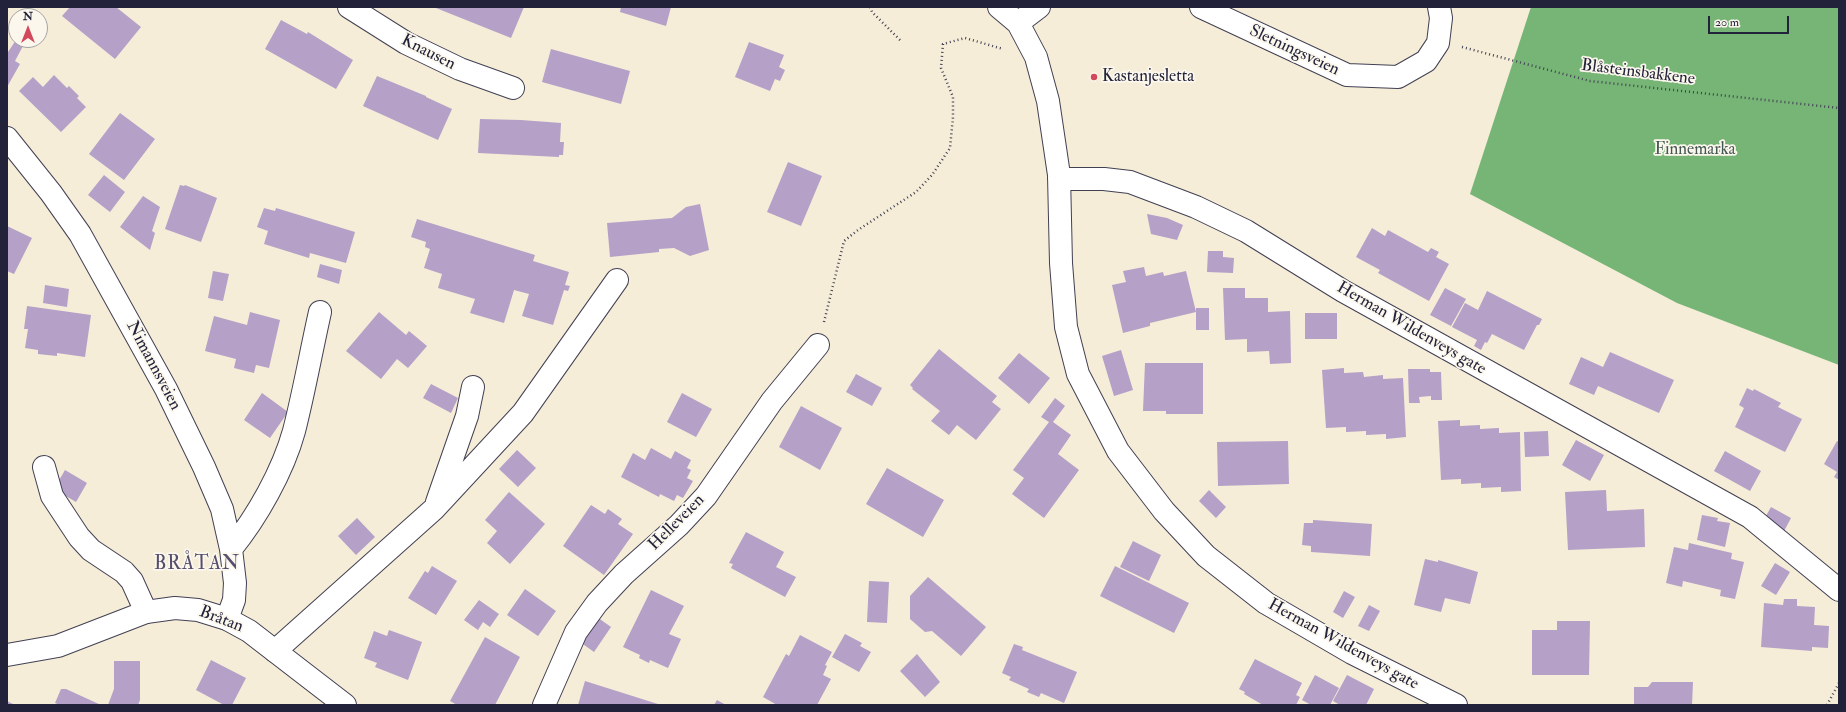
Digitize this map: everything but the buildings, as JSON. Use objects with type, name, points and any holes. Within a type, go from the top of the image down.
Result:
[{"type":"street","name":"Knausen","points":[[349,7],[406,43],[460,69],[513,88]]},
{"type":"street","points":[[999,7],[1023,30],[1039,7]]},
{"type":"street","name":"Sletningsveien","points":[[1201,7],[1347,75],[1398,77],[1426,60],[1438,42],[1441,18],[1439,7]]},
{"type":"street","name":"Herman Wildenveys gate","points":[[1023,30],[1036,57],[1048,100],[1059,179],[1061,263],[1066,327],[1078,374],[1118,451],[1164,511],[1206,556],[1266,603],[1352,653],[1456,705]]},
{"type":"street","name":"Nimannsveien","points":[[7,138],[51,193],[80,234],[163,383],[204,467],[222,510],[231,549],[235,583],[234,600],[227,619]]},
{"type":"street","name":"Herman Wildenveys gate","points":[[1059,179],[1104,179],[1130,182],[1196,207],[1239,227],[1343,291],[1750,517],[1839,590]]},
{"type":"street","points":[[275,651],[434,509],[523,413],[617,280]]},
{"type":"street","points":[[231,549],[257,515],[286,453],[293,432],[320,312]]},
{"type":"street","name":"Helleveien","points":[[544,705],[576,632],[597,603],[624,574],[679,525],[706,496],[772,402],[818,345]]},
{"type":"street","points":[[434,509],[467,416],[473,387]]},
{"type":"street","points":[[44,467],[52,496],[79,537],[91,550],[124,572],[132,581],[146,612]]},
{"type":"street","name":"Bråtan","points":[[7,655],[58,646],[146,612],[175,608],[198,610],[227,619],[249,631],[345,705]]},
{"type":"path","points":[[870,7],[872,12],[902,42]]},
{"type":"path","points":[[818,345],[844,241],[858,230],[916,192],[932,175],[950,148],[953,97],[941,68],[943,44],[965,38],[1003,49],[1023,30]]},
{"type":"path","name":"Blåsteinsbakkene","points":[[1438,42],[1590,81],[1839,108]]},
{"type":"path","points":[[1827,705],[1839,682]]},
{"type":"green space","name":"Finnemarka","points":[[1531,7],[1839,7],[1839,365],[1677,303],[1470,194]]},
{"type":"place","name":"Kastanjesletta","points":[[1094,77]]},
{"type":"district","name":"BRÅTAN","points":[[197,565]]}]
